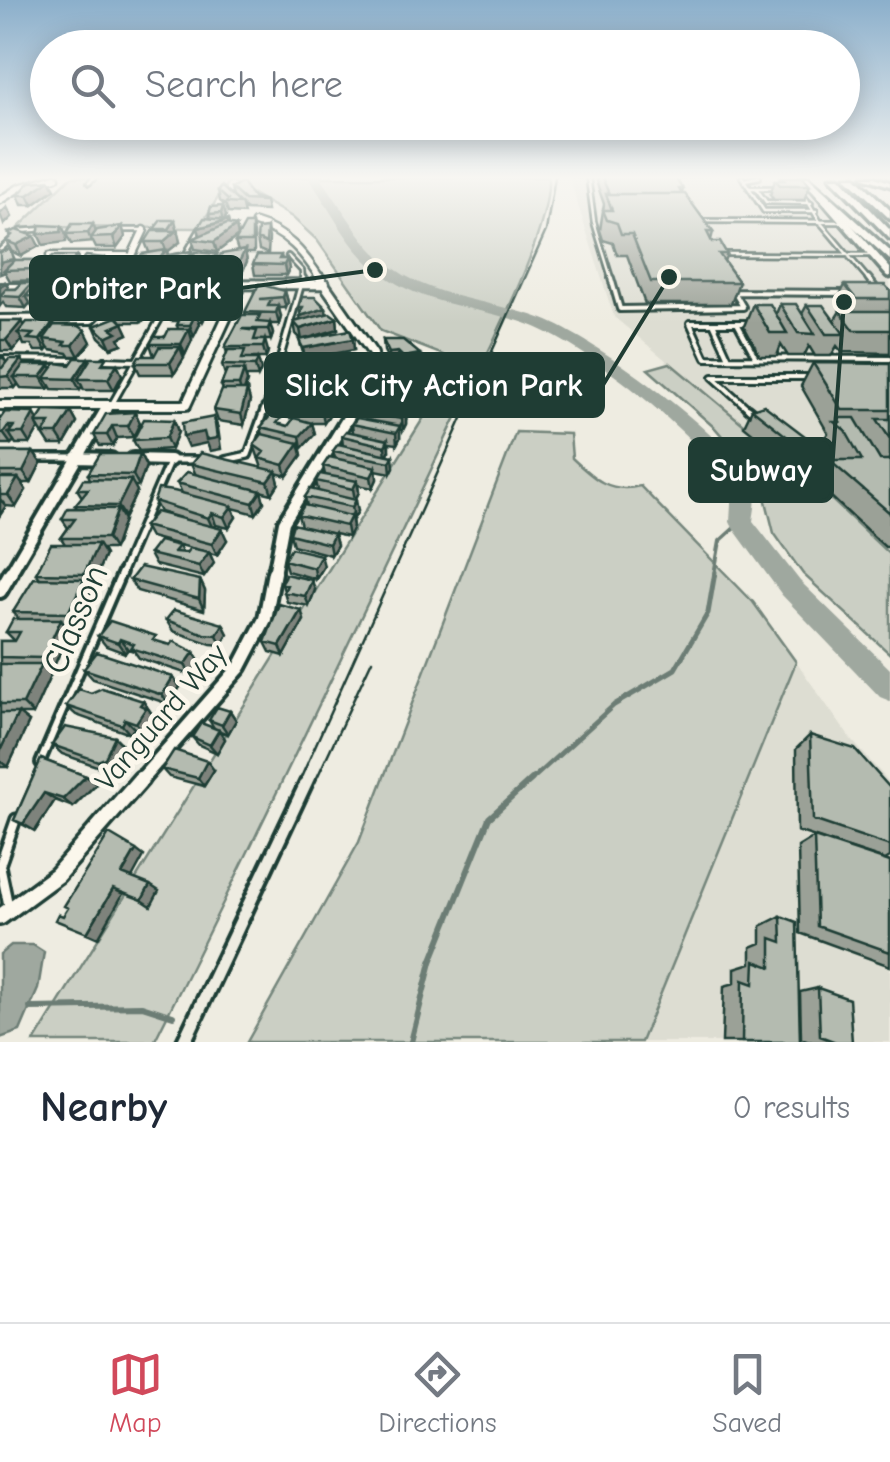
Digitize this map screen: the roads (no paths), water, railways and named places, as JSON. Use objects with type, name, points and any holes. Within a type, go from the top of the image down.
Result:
[{"type":"highway","points":[[854,226],[890,257]]},
{"type":"main road","points":[[847,226],[890,274]]},
{"type":"street","name":"Vanguard Way","points":[[4,914],[57,875],[255,644],[284,522],[375,374],[370,344],[302,252],[270,226]]},
{"type":"street","points":[[0,320],[91,319],[118,286],[144,230]]},
{"type":"street","points":[[50,256],[132,256]]},
{"type":"street","points":[[118,286],[325,284]]},
{"type":"street","points":[[0,405],[186,405],[241,286]]},
{"type":"street","points":[[0,591],[109,407]]},
{"type":"street","points":[[77,458],[170,460]]},
{"type":"lane","points":[[595,226],[620,308],[742,307],[727,279]]},
{"type":"lane","points":[[698,226],[702,232]]},
{"type":"lane","points":[[734,292],[880,293],[823,226]]},
{"type":"lane","points":[[185,255],[200,228]]},
{"type":"lane","points":[[0,250],[24,229],[51,229]]},
{"type":"lane","points":[[107,230],[144,230]]},
{"type":"lane","points":[[218,460],[248,455],[254,444],[304,286],[302,270],[288,256],[302,252]]},
{"type":"lane","points":[[720,266],[714,254],[873,254]]},
{"type":"lane","points":[[169,255],[202,256]]},
{"type":"lane","points":[[0,286],[58,286]]},
{"type":"lane","points":[[78,287],[118,286]]},
{"type":"lane","points":[[109,407],[180,286]]},
{"type":"lane","points":[[763,324],[690,324],[706,358],[890,358]]},
{"type":"lane","points":[[714,324],[730,358]]},
{"type":"lane","points":[[737,324],[756,358]]},
{"type":"lane","points":[[776,347],[783,358]]},
{"type":"lane","points":[[803,347],[810,358]]},
{"type":"lane","points":[[830,347],[838,359]]},
{"type":"lane","points":[[0,359],[82,360]]},
{"type":"lane","points":[[100,360],[136,360]]},
{"type":"lane","points":[[759,415],[713,377],[831,377]]},
{"type":"lane","points":[[19,458],[77,458]]},
{"type":"lane","points":[[170,460],[202,460]]},
{"type":"lane","name":"Classon","points":[[39,766],[170,460]]},
{"type":"lane","points":[[4,914],[2,854],[24,802]]},
{"type":"waterway","points":[[348,226],[372,257],[396,277],[434,294],[516,315],[555,330],[626,378],[685,426],[742,485],[745,498],[741,522],[791,588],[890,688]]},
{"type":"waterway","points":[[714,574],[720,541],[741,522]]},
{"type":"waterway","points":[[529,782],[614,705],[675,669],[708,613],[715,572]]},
{"type":"waterway","points":[[411,1042],[431,962],[489,818],[532,779]]},
{"type":"waterway","points":[[30,1008],[142,1006],[173,1016]]},
{"type":"tram line","points":[[299,782],[547,226]]},
{"type":"tram line","points":[[315,782],[372,660]]},
{"type":"tram line","points":[[175,1042],[300,779]]},
{"type":"tram line","points":[[193,1042],[316,779]]},
{"type":"place","name":"Orbiter Park","points":[[375,270]]},
{"type":"place","name":"Slick City Action Park","points":[[669,277]]},
{"type":"place","name":"Subway","points":[[844,302]]}]
